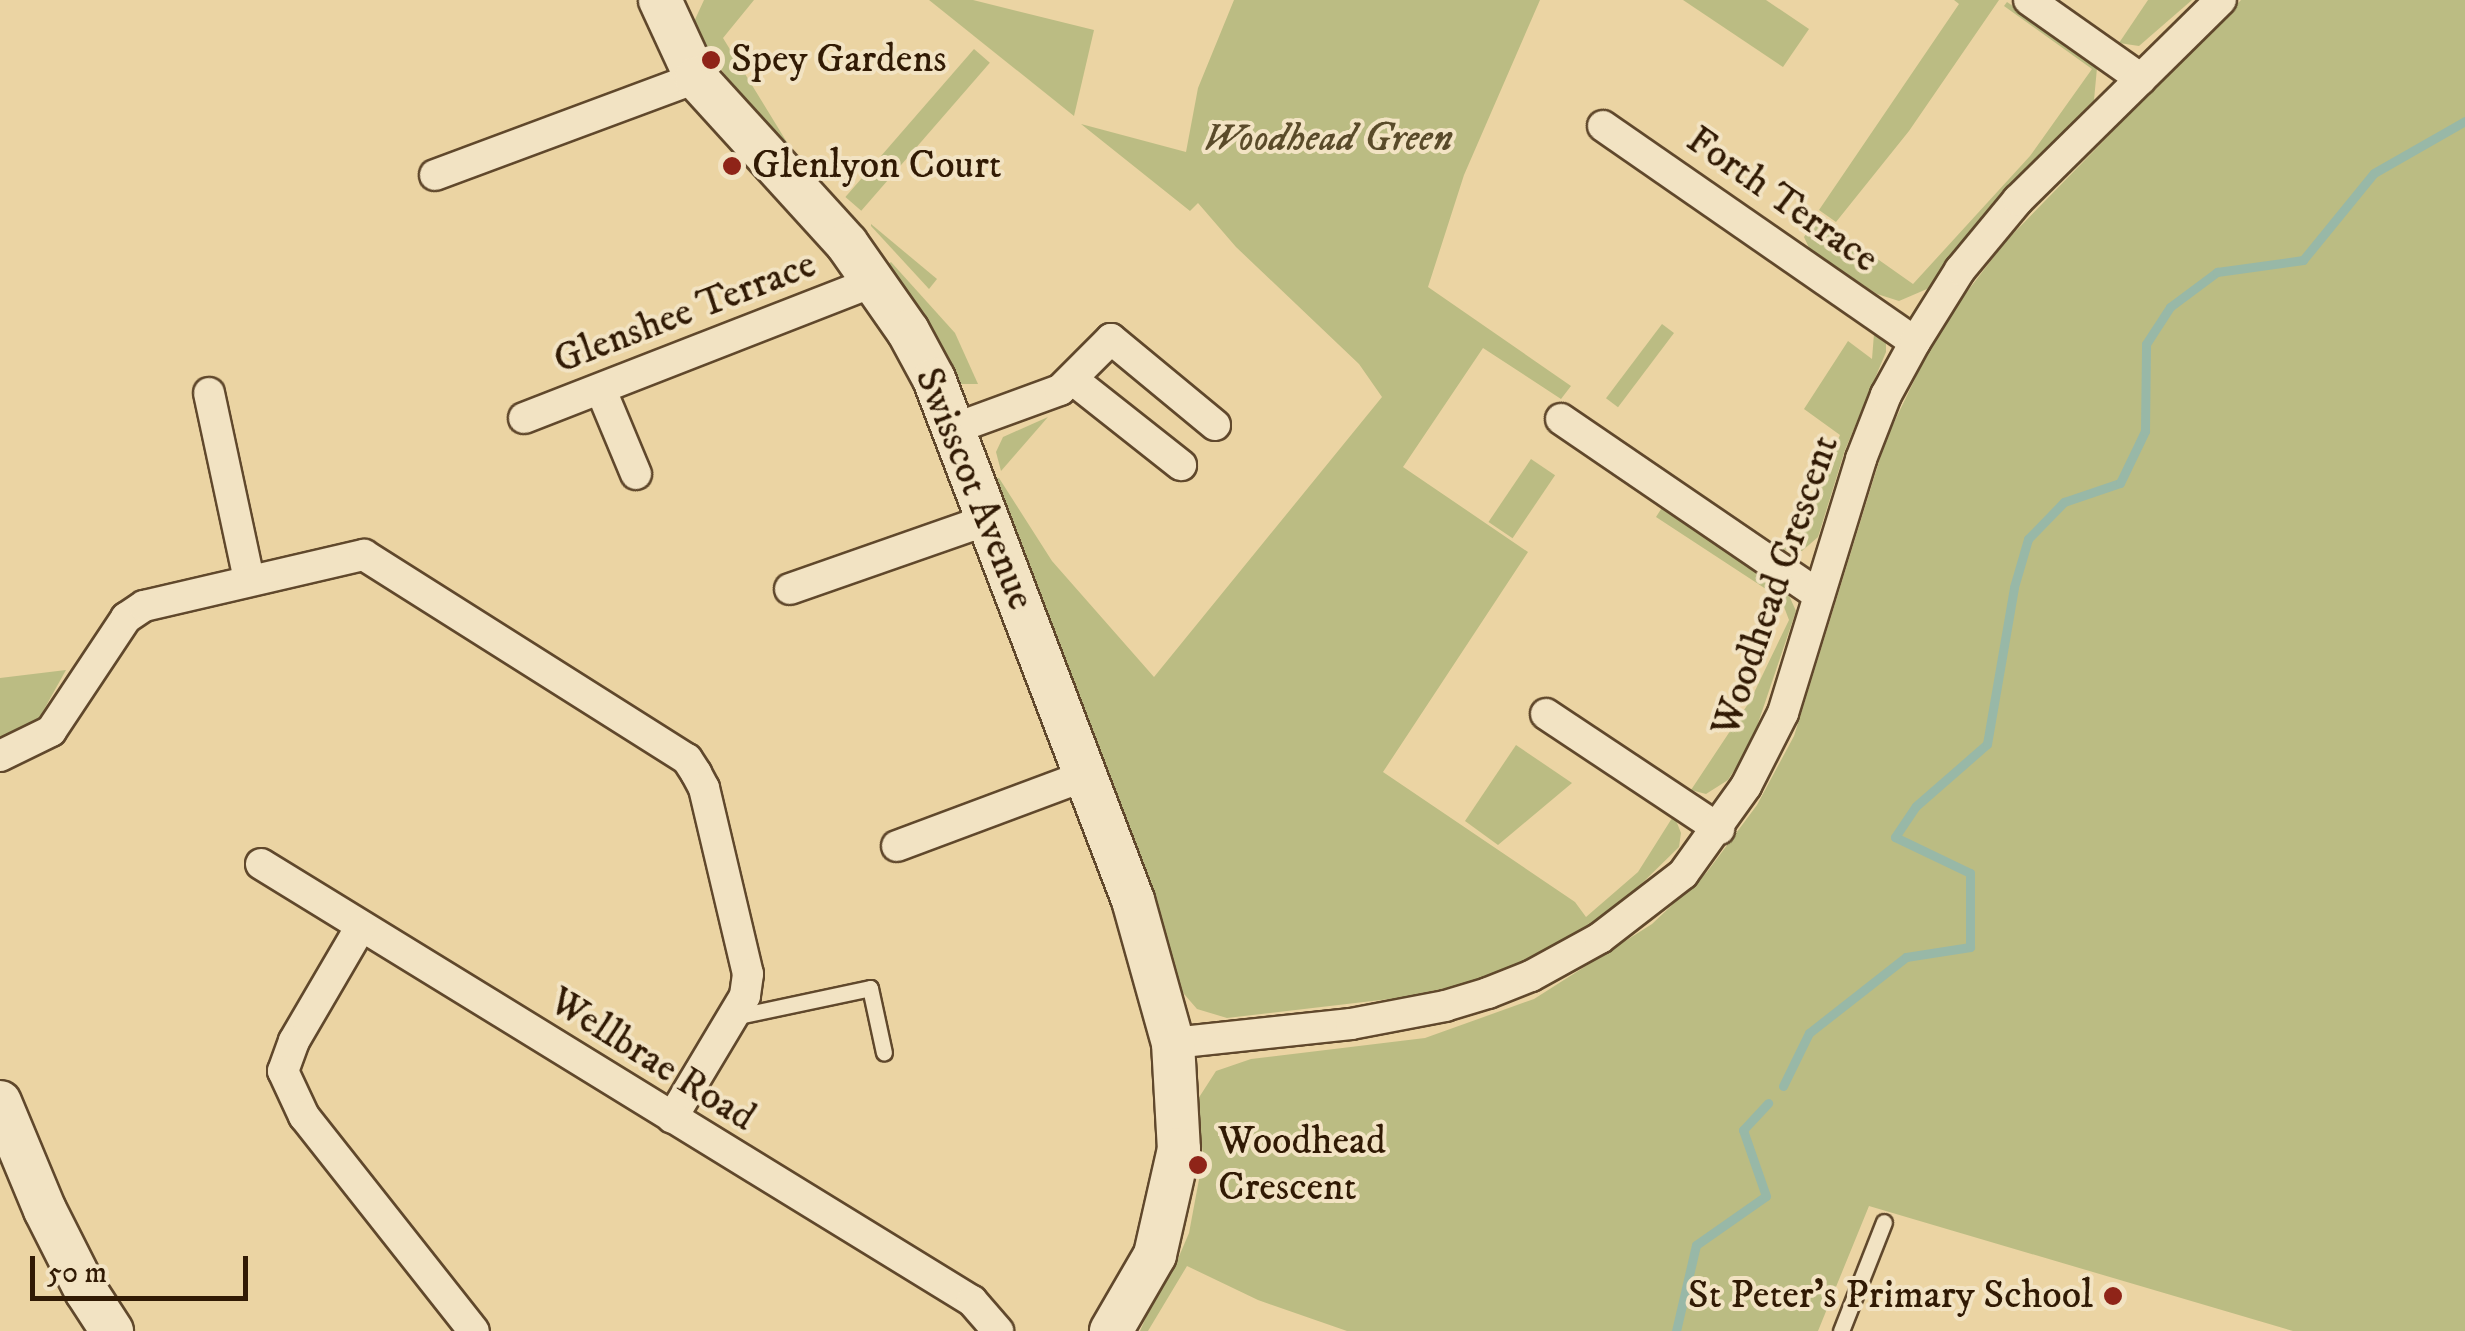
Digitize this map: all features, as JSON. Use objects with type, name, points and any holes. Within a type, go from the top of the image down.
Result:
[{"type":"street","name":"Swisscot Avenue","points":[[660,0],[696,78],[815,204],[908,330],[956,428],[1133,900],[1173,1042],[1179,1149],[1155,1255],[1111,1331]]},
{"type":"street","points":[[2029,0],[2142,79]]},
{"type":"street","name":"Woodhead Crescent","points":[[1173,1042],[1351,1024],[1444,1006],[1517,982],[1567,958],[1683,874],[1719,829],[1782,713],[1861,460],[1886,394],[1915,342],[1960,270],[2018,200],[2221,0]]},
{"type":"street","points":[[435,174],[696,78]]},
{"type":"street","name":"Forth Terrace","points":[[1603,126],[1915,342]]},
{"type":"street","name":"Glenshee Terrace","points":[[524,418],[875,281]]},
{"type":"street","points":[[956,428],[1060,390],[1110,339],[1215,426]]},
{"type":"street","points":[[1072,379],[1181,465]]},
{"type":"street","points":[[600,390],[636,474]]},
{"type":"street","points":[[209,393],[249,579]]},
{"type":"street","points":[[1561,419],[1819,595]]},
{"type":"street","points":[[790,589],[990,519]]},
{"type":"street","points":[[0,756],[51,731],[126,618],[164,599],[364,555],[687,759],[704,788],[748,974],[745,996],[672,1118]]},
{"type":"street","points":[[1546,714],[1719,829]]},
{"type":"street","points":[[896,846],[1084,776]]},
{"type":"street","name":"Wellbrae Road","points":[[261,864],[972,1301],[998,1330]]},
{"type":"street","points":[[360,928],[294,1042],[283,1070],[304,1116],[474,1331]]},
{"type":"street","points":[[0,1102],[44,1210],[86,1291],[112,1331]]},
{"type":"lane","points":[[731,1018],[870,988],[884,1053]]},
{"type":"lane","points":[[1841,1331],[1884,1222]]},
{"type":"green space","points":[[704,0],[754,0],[723,38],[788,144],[782,148],[710,55],[704,56],[692,26]]},
{"type":"green space","points":[[929,0],[973,0],[1094,30],[1074,116]]},
{"type":"green space","name":"Woodhead Green","points":[[1234,0],[1540,0],[1464,175],[1428,287],[1571,386],[1561,399],[1483,348],[1403,467],[1528,552],[1383,772],[1575,902],[1586,917],[1638,872],[1674,815],[1681,833],[1679,847],[1628,897],[1591,926],[1534,958],[1465,984],[1398,998],[1227,1018],[1197,1009],[1178,987],[994,478],[999,478],[1052,561],[1154,677],[1382,397],[1359,364],[1236,247],[1198,203],[1190,211],[1081,124],[1186,152],[1198,88]]},
{"type":"green space","points":[[1683,0],[1766,0],[1809,29],[1783,67]]},
{"type":"green space","points":[[1954,0],[1999,0],[1909,131],[1836,222],[1819,210],[1959,4]]},
{"type":"green space","points":[[2148,0],[2192,0],[2139,46],[2119,43]]},
{"type":"green space","points":[[2241,0],[2465,0],[2465,1331],[2293,1331],[1869,1206],[1818,1331],[1347,1331],[1258,1300],[1187,1266],[1148,1331],[1140,1331],[1168,1267],[1177,1261],[1189,1233],[1203,1158],[1198,1099],[1216,1071],[1251,1059],[1425,1038],[1534,999],[1652,924],[1707,872],[1757,805],[1794,736],[1886,439],[1940,327],[2006,241]]},
{"type":"green space","points":[[2007,2],[2089,57],[2097,68],[2094,100],[1990,207],[1927,289],[1899,301],[1877,294],[1810,250],[1804,237],[1818,217],[1913,284],[2030,156],[2092,69],[2004,6]]},
{"type":"green space","points":[[974,49],[990,63],[861,211],[845,197]]},
{"type":"green space","points":[[871,226],[937,279],[929,289]]},
{"type":"green space","points":[[891,262],[955,333],[978,384],[957,384],[887,265]]},
{"type":"green space","points":[[1875,321],[1886,340],[1886,352],[1845,450],[1818,537],[1802,551],[1777,550],[1809,503],[1840,435],[1804,409],[1848,341],[1872,359]]},
{"type":"green space","points":[[1662,324],[1674,333],[1618,407],[1606,398]]},
{"type":"green space","points":[[1048,417],[1001,471],[996,452],[1003,437]]},
{"type":"green space","points":[[1531,459],[1555,475],[1513,538],[1489,522]]},
{"type":"green space","points":[[1663,506],[1787,591],[1796,611],[1751,744],[1728,780],[1706,794],[1691,790],[1750,701],[1789,620],[1781,599],[1656,517]]},
{"type":"green space","points":[[66,670],[37,722],[0,737],[0,678]]},
{"type":"green space","points":[[1516,745],[1572,783],[1498,845],[1465,821]]},
{"type":"waterway","points":[[1783,1086],[1809,1033],[1906,957],[1970,947],[1970,873],[1895,837],[1916,806],[1987,744],[2014,587],[2028,539],[2064,502],[2120,483],[2145,431],[2146,344],[2170,307],[2217,272],[2303,260],[2374,173],[2465,121]]},
{"type":"waterway","points":[[1676,1331],[1696,1245],[1766,1196],[1743,1130],[1768,1103]]},
{"type":"place","name":"Spey Gardens","points":[[711,60]]},
{"type":"place","name":"Glenlyon Court","points":[[732,166]]},
{"type":"place","name":"Woodhead Crescent","points":[[1198,1165]]},
{"type":"place","name":"St Peter's Primary School","points":[[2113,1296]]}]
